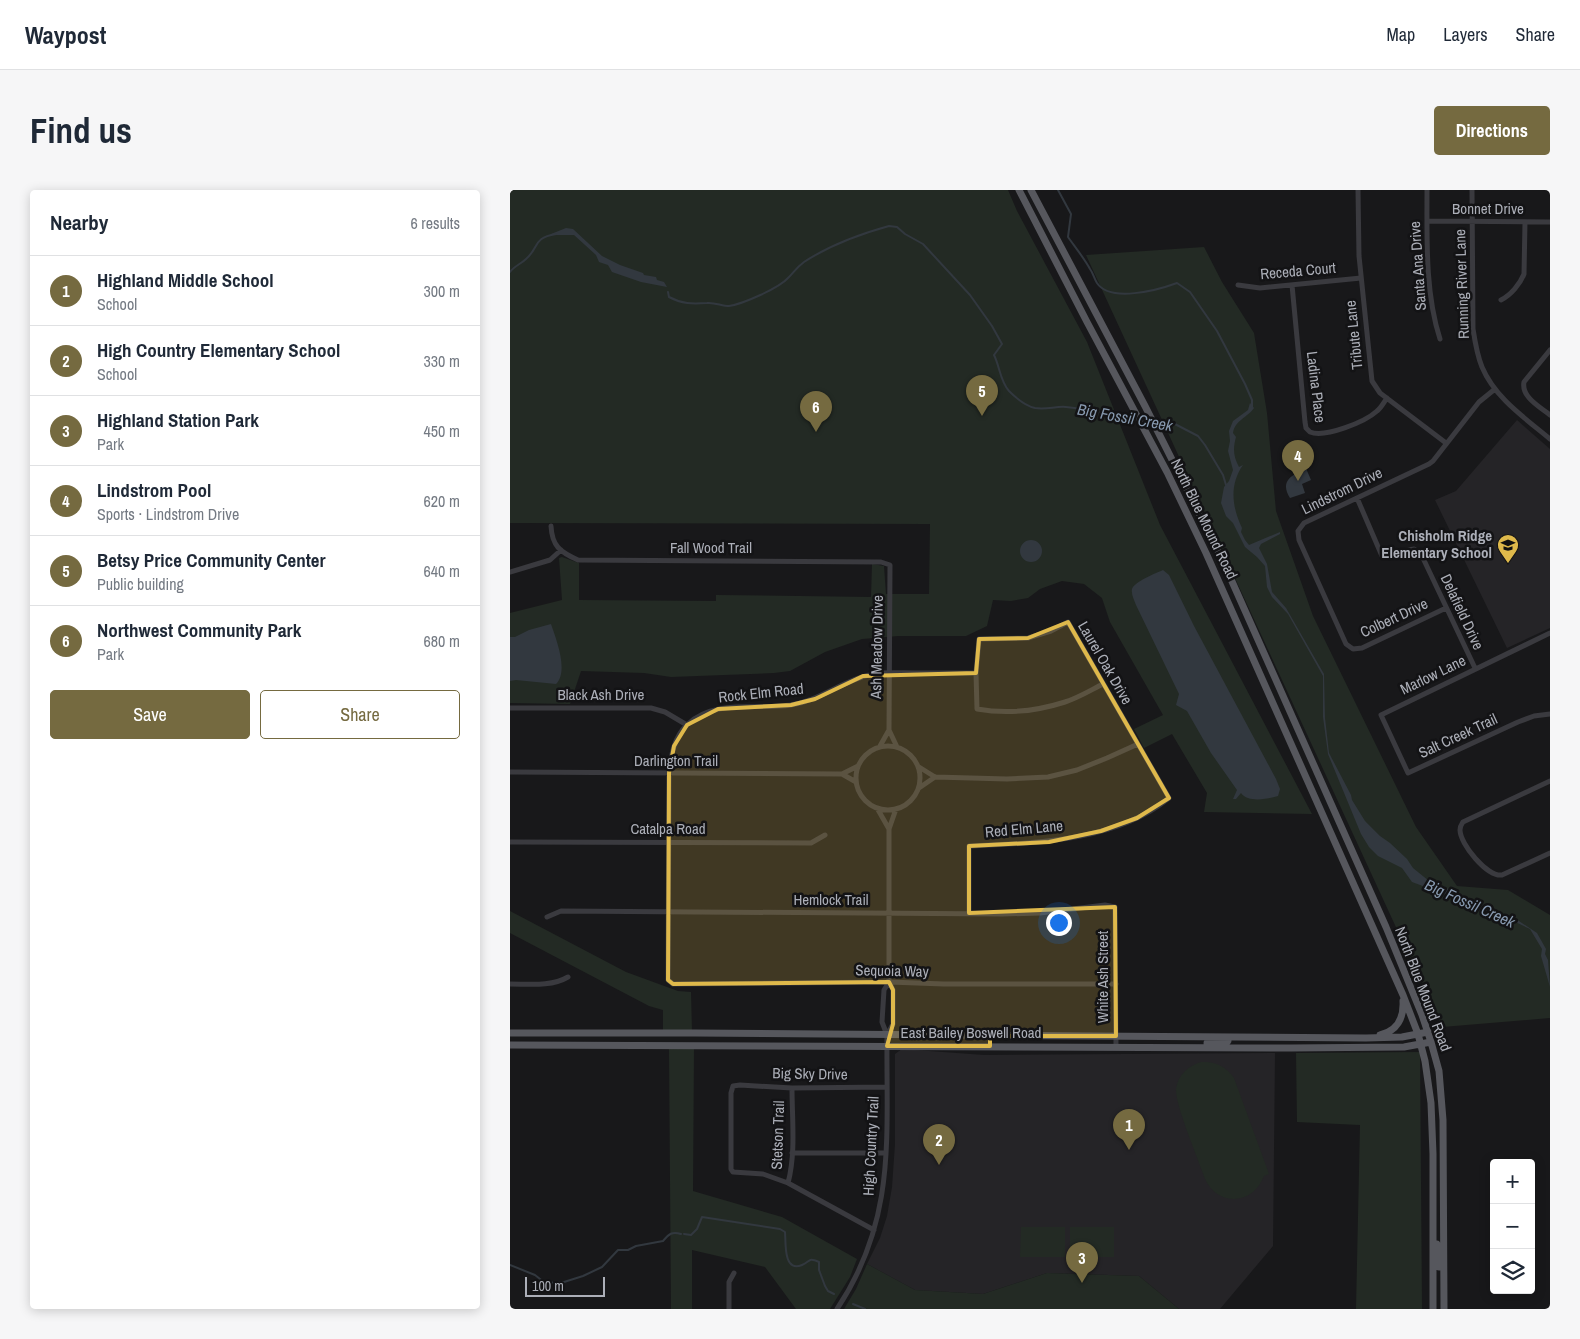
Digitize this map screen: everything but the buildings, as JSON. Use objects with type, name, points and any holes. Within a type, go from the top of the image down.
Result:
[{"type":"main road","name":"North Blue Mound Road","points":[[1019,190],[1150,441],[1206,553],[1403,995],[1418,1034],[1428,1071],[1433,1124],[1433,1309]]},
{"type":"main road","name":"North Blue Mound Road","points":[[1031,190],[1222,559],[1386,927],[1428,1032],[1439,1071],[1443,1120],[1444,1307]]},
{"type":"main road","points":[[1333,840],[1346,836]]},
{"type":"main road","name":"North Blue Mound Road","points":[[1366,1038],[1385,1034],[1397,1026],[1404,1013],[1403,995]]},
{"type":"main road","name":"East Bailey Boswell Road","points":[[510,1034],[1366,1038],[1402,1037],[1428,1032]]},
{"type":"main road","points":[[990,1036],[990,1046]]},
{"type":"main road","points":[[1024,1036],[1024,1046]]},
{"type":"main road","points":[[1149,1047],[1151,1042],[1154,1041],[1178,1040],[1185,1037]]},
{"type":"main road","points":[[1187,1048],[1201,1044],[1226,1043],[1228,1037]]},
{"type":"main road","name":"East Bailey Boswell Road","points":[[510,1045],[1187,1048],[1404,1047],[1431,1042]]},
{"type":"main road","points":[[1433,1244],[1437,1244],[1439,1249],[1439,1292],[1444,1307]]},
{"type":"street","name":"Tribute Lane","points":[[1358,190],[1361,278],[1370,374],[1376,387],[1387,398],[1446,443]]},
{"type":"street","name":"Santa Ana Drive","points":[[1427,190],[1428,253],[1434,316],[1440,340]]},
{"type":"street","name":"Running River Lane","points":[[1472,190],[1473,329],[1482,368],[1495,389],[1516,411],[1550,440]]},
{"type":"street","name":"Bonnet Drive","points":[[1427,222],[1550,222]]},
{"type":"street","points":[[1501,300],[1507,297],[1522,280],[1524,274],[1525,222]]},
{"type":"street","name":"Receda Court","points":[[1238,285],[1253,288],[1361,278]]},
{"type":"street","name":"Ladina Place","points":[[1292,285],[1306,428],[1310,432],[1322,434],[1340,430],[1378,411],[1387,398]]},
{"type":"street","points":[[1550,350],[1524,382],[1523,386],[1526,395],[1550,415]]},
{"type":"street","name":"Lindstrom Drive","points":[[1353,649],[1346,644],[1298,535],[1300,526],[1429,464],[1479,402],[1495,389]]},
{"type":"street","name":"Delafield Drive","points":[[1356,498],[1382,556],[1391,557],[1408,550],[1418,551],[1422,556],[1475,668]]},
{"type":"street","points":[[510,572],[550,560],[561,550],[552,538],[551,526]]},
{"type":"street","name":"Fall Wood Trail","points":[[561,550],[578,560],[881,562],[890,565]]},
{"type":"street","name":"Ash Meadow Drive","points":[[890,565],[889,730],[897,747]]},
{"type":"street","name":"Colbert Drive","points":[[1353,649],[1362,648],[1446,608]]},
{"type":"street","name":"Laurel Oak Drive","points":[[976,673],[979,639],[1028,638],[1051,631],[1068,622],[1169,798]]},
{"type":"street","name":"Marlow Lane","points":[[1382,715],[1550,633]]},
{"type":"street","name":"Rock Elm Road","points":[[668,980],[670,758],[674,746],[687,725],[702,715],[718,709],[791,705],[815,699],[863,676],[889,673],[976,673]]},
{"type":"street","points":[[976,673],[977,709],[981,710],[1037,709],[1066,702],[1103,684]]},
{"type":"street","name":"Black Ash Drive","points":[[510,708],[651,708],[665,712],[687,725]]},
{"type":"street","name":"Salt Creek Trail","points":[[1382,715],[1408,773],[1518,722],[1534,716],[1550,714]]},
{"type":"street","name":"Ash Meadow Drive","points":[[880,746],[889,730]]},
{"type":"street","points":[[918,767],[934,777],[1007,779],[1048,777],[1077,770],[1138,744]]},
{"type":"street","points":[[889,829],[877,808],[863,798],[856,782],[858,766],[866,754],[880,746],[897,747],[906,751],[914,758],[918,767],[920,774],[919,788]]},
{"type":"street","name":"Darlington Trail","points":[[510,772],[842,774],[858,766]]},
{"type":"street","name":"Darlington Trail","points":[[842,774],[856,782]]},
{"type":"street","points":[[877,808],[896,809],[910,801],[919,788],[934,777]]},
{"type":"street","points":[[1550,781],[1463,822],[1460,827],[1460,832],[1473,856],[1490,873],[1496,875],[1502,875],[1550,853]]},
{"type":"street","name":"Red Elm Lane","points":[[969,913],[969,846],[1049,842],[1101,831],[1137,818],[1157,808],[1169,798]]},
{"type":"street","points":[[887,1035],[893,1024],[893,990],[889,982],[889,829],[896,809]]},
{"type":"street","name":"Catalpa Road","points":[[510,842],[811,843],[825,835]]},
{"type":"street","name":"Hemlock Trail","points":[[547,917],[561,911],[1040,913],[1104,905],[1115,907]]},
{"type":"street","name":"White Ash Street","points":[[1115,907],[1116,1047]]},
{"type":"street","points":[[510,984],[560,982],[568,977]]},
{"type":"street","name":"Sequoia Way","points":[[668,980],[673,984],[889,982],[944,984],[1116,984]]},
{"type":"street","points":[[887,1035],[882,1022],[884,990],[889,982]]},
{"type":"street","name":"High Country Trail","points":[[837,1309],[856,1276],[874,1230],[882,1196],[886,1153],[887,1035]]},
{"type":"street","name":"Big Sky Drive","points":[[788,1183],[763,1174],[733,1172],[731,1169],[731,1093],[733,1086],[740,1084],[792,1088],[887,1087]]},
{"type":"street","name":"Stetson Trail","points":[[788,1183],[792,1152],[792,1088]]},
{"type":"street","points":[[792,1152],[886,1153]]},
{"type":"street","points":[[788,1183],[874,1230]]},
{"type":"street","points":[[729,1309],[729,1282],[734,1273]]},
{"type":"highlighted area","points":[[1068,622],[1169,798],[1137,818],[1101,831],[1049,842],[969,846],[969,913],[1115,907],[1116,1036],[990,1036],[990,1046],[887,1046],[893,1024],[893,990],[889,982],[673,984],[668,980],[669,773],[674,746],[687,725],[718,709],[791,705],[815,699],[863,676],[976,673],[979,639],[1028,638]]},
{"type":"shaded area","points":[[510,190],[1008,190],[1017,211],[1087,342],[1160,525],[1312,814],[1204,812],[1207,793],[1172,734],[1144,748],[1134,729],[1163,715],[1110,622],[1102,598],[1084,584],[1062,581],[1040,589],[1028,598],[1011,601],[993,600],[987,626],[966,636],[898,636],[862,639],[825,652],[790,671],[774,673],[671,677],[644,673],[581,671],[570,704],[510,703],[510,613],[562,600],[559,558],[562,557],[579,563],[579,600],[716,601],[716,595],[871,597],[872,564],[884,566],[886,594],[929,594],[930,524],[510,523]]},
{"type":"shaded area","points":[[1204,247],[1222,282],[1254,333],[1267,413],[1276,511],[1313,616],[1416,827],[1457,886],[1508,890],[1550,915],[1550,1018],[1442,1027],[1086,255]]},
{"type":"shaded area","name":"Chisholm Ridge Elementary School","points":[[1517,420],[1550,449],[1550,628],[1507,648],[1435,500],[1456,491]]},
{"type":"shaded area","points":[[510,911],[626,972],[678,991],[691,992],[692,1031],[663,1030],[663,1010],[649,1006],[510,933]]},
{"type":"shaded area","points":[[694,1048],[693,1191],[782,1217],[857,1259],[850,1277],[830,1309],[796,1309],[765,1267],[692,1250],[692,1309],[671,1309],[669,1049]]},
{"type":"shaded area","points":[[902,1049],[984,1055],[1275,1053],[1273,1246],[1220,1309],[1179,1309],[1139,1276],[1047,1273],[983,1294],[915,1290],[867,1264],[880,1238],[887,1216],[892,1187],[895,1144],[895,1054]]},
{"type":"shaded area","points":[[1420,1052],[1422,1309],[1356,1309],[1360,1125],[1297,1122],[1296,1053]]},
{"type":"shaded area","points":[[1201,1062],[1211,1062],[1220,1065],[1234,1078],[1269,1174],[1264,1176],[1259,1186],[1252,1193],[1244,1197],[1226,1198],[1211,1188],[1205,1179],[1183,1120],[1177,1097],[1177,1084],[1184,1072]]},
{"type":"shaded area","points":[[1021,1227],[1065,1227],[1065,1257],[1020,1257]]},
{"type":"shaded area","points":[[1070,1227],[1114,1227],[1114,1257],[1070,1257]]},
{"type":"shaded area","points":[[867,1264],[915,1290],[983,1294],[1047,1273],[1139,1276],[1179,1309],[844,1309],[856,1289]]},
{"type":"water","points":[[566,228],[573,229],[602,256],[644,275],[656,277],[657,280],[664,282],[667,287],[641,282],[612,272],[608,265],[599,262],[596,255],[574,235],[551,234]]},
{"type":"water","points":[[1250,403],[1254,408],[1236,425],[1233,433],[1236,437],[1235,456],[1239,467],[1243,465],[1234,488],[1234,504],[1242,528],[1241,532],[1249,545],[1280,532],[1280,534],[1261,544],[1259,548],[1267,564],[1272,592],[1286,608],[1324,674],[1325,718],[1329,753],[1352,800],[1365,821],[1429,881],[1461,894],[1490,912],[1516,919],[1537,933],[1546,949],[1545,954],[1548,960],[1550,987],[1541,956],[1542,949],[1530,929],[1511,920],[1493,917],[1471,904],[1412,882],[1402,868],[1378,856],[1369,847],[1361,834],[1328,754],[1323,717],[1323,676],[1288,614],[1272,597],[1267,587],[1265,566],[1245,547],[1233,523],[1226,516],[1221,503],[1224,487],[1229,481],[1233,470],[1228,451],[1229,431],[1233,421],[1248,410]]},
{"type":"water","points":[[1305,466],[1311,480],[1302,484],[1305,493],[1290,498],[1286,490],[1286,484],[1297,473],[1296,470]]},
{"type":"water","points":[[1031,540],[1039,543],[1042,551],[1039,559],[1031,562],[1023,559],[1020,551],[1023,543]]},
{"type":"water","points":[[1163,570],[1169,575],[1194,626],[1276,779],[1280,789],[1278,796],[1253,799],[1241,793],[1236,799],[1233,799],[1237,790],[1211,753],[1187,711],[1176,705],[1179,694],[1132,593],[1132,589],[1137,583]]},
{"type":"water","points":[[551,624],[561,663],[560,678],[556,684],[510,681],[510,637],[515,637],[529,630]]},
{"type":"waterway","points":[[1058,190],[1071,214],[1068,237],[1088,265],[1097,283],[1103,289],[1123,294],[1158,289],[1177,283],[1190,292],[1217,331],[1245,384],[1252,400],[1252,407]]},
{"type":"waterway","name":"Big Fossil Creek","points":[[668,292],[669,297],[683,302],[735,305],[777,286],[804,262],[835,245],[878,229],[889,226],[897,227],[923,244],[970,295],[992,326],[1002,344],[994,355],[1002,378],[1009,391],[1018,399],[1035,408],[1066,407],[1136,418]]},
{"type":"waterway","name":"Big Fossil Creek","points":[[510,272],[530,255],[543,238],[556,234]]},
{"type":"waterway","name":"Big Fossil Creek","points":[[1153,419],[1171,422],[1198,436],[1223,475],[1226,485]]},
{"type":"waterway","points":[[684,1234],[691,1235],[697,1229],[702,1217],[780,1229],[785,1232],[787,1255],[791,1265],[802,1265],[811,1260],[819,1262],[819,1270],[825,1286],[828,1291],[834,1294]]},
{"type":"waterway","points":[[510,1265],[535,1275],[545,1283],[564,1282],[602,1267],[618,1250],[628,1250],[636,1246],[663,1241],[673,1233],[681,1234]]},
{"type":"waterway","points":[[853,1304],[865,1309]]},
{"type":"place","name":"Betsy Price Community Center","points":[[982,416]]},
{"type":"place","name":"Northwest Community Park","points":[[816,432]]},
{"type":"place","name":"Lindstrom Pool","points":[[1298,481]]},
{"type":"place","name":"Chisholm Ridge Elementary School","points":[[1508,564]]},
{"type":"place","name":"Highland Middle School","points":[[1129,1150]]},
{"type":"place","name":"High Country Elementary School","points":[[939,1165]]},
{"type":"place","name":"Highland Station Park","points":[[1082,1283]]}]
